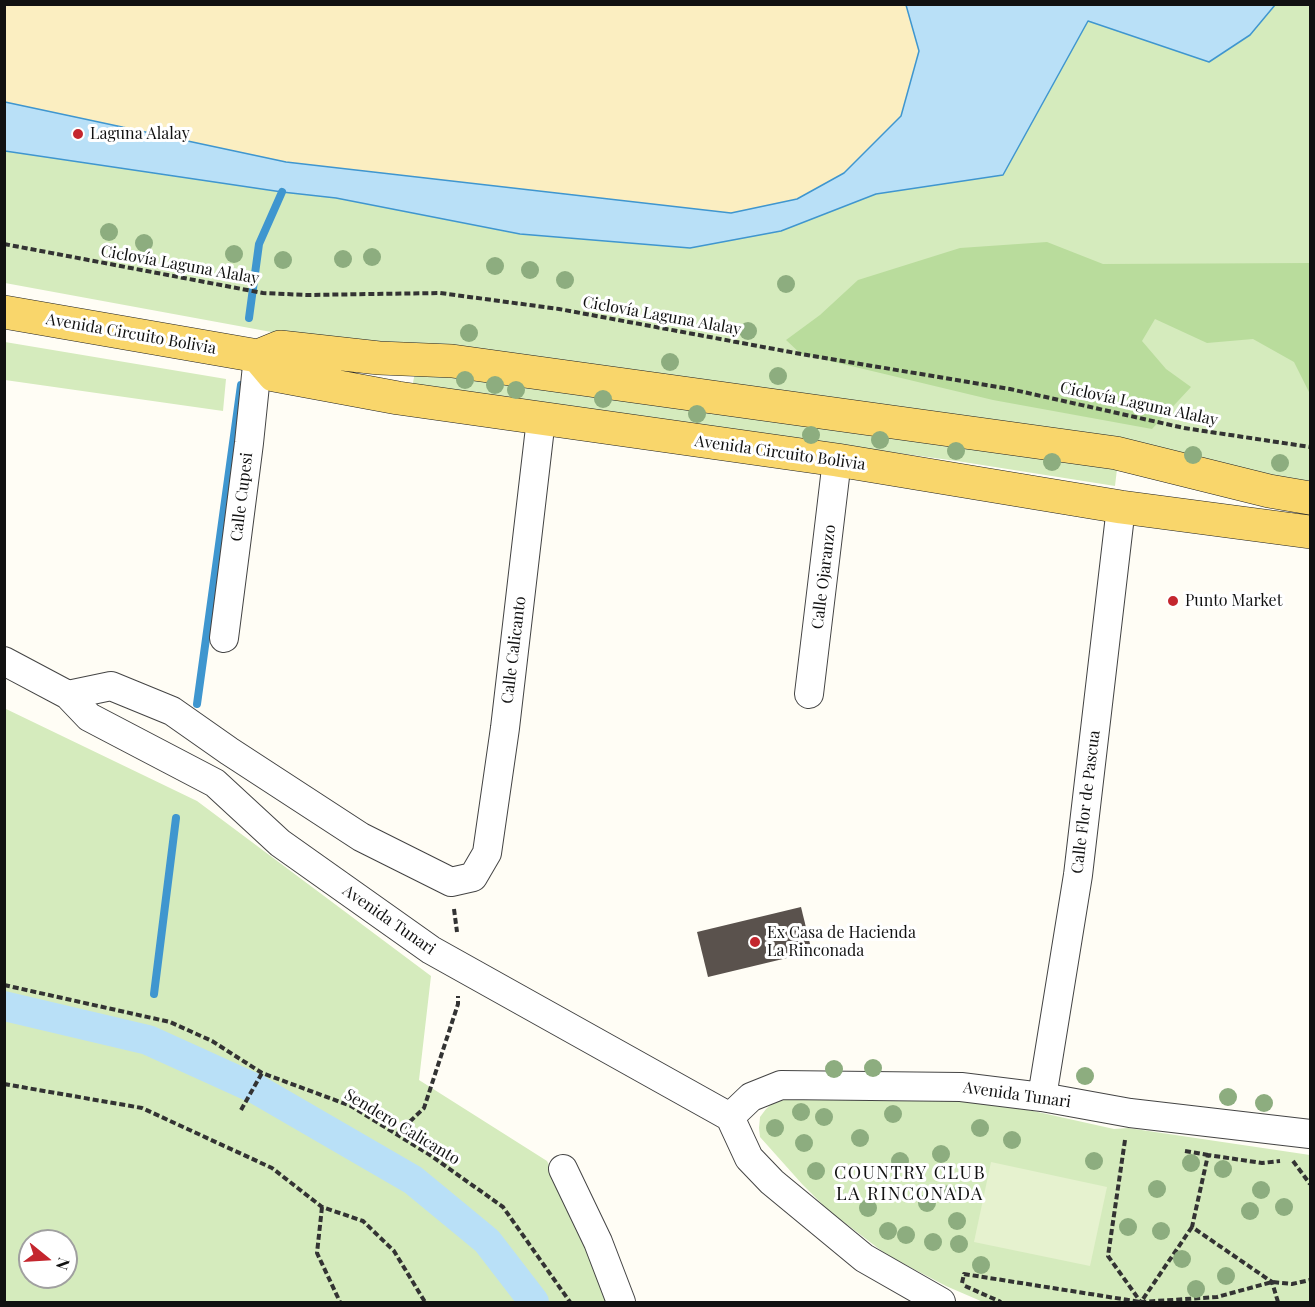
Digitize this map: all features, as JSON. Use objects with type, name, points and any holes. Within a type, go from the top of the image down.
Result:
[{"type":"main road","name":"Avenida Circuito Bolivia","points":[[4,312],[258,356],[280,347],[379,358],[452,361],[1116,453],[1269,491],[1311,498]]},
{"type":"main road","name":"Avenida Circuito Bolivia","points":[[258,356],[274,375],[398,398],[837,460],[1121,507],[1311,532]]},
{"type":"street","name":"Calle Cupesi","points":[[224,638],[258,356]]},
{"type":"street","name":"Calle Calicanto","points":[[462,879],[488,853],[541,419]]},
{"type":"street","name":"Calle Ojaranzo","points":[[809,694],[837,460]]},
{"type":"street","name":"Calle Flor de Pascua","points":[[1042,1097],[1078,875],[1121,507]]},
{"type":"street","name":"Avenida Tunari","points":[[4,661],[69,695],[89,717],[215,783],[280,843],[431,950],[730,1117],[751,1097],[782,1085],[962,1087],[1042,1097],[1130,1113],[1311,1134]]},
{"type":"street","points":[[69,695],[111,686],[172,711],[361,837],[462,879]]},
{"type":"street","points":[[730,1117],[749,1158],[772,1182],[864,1258],[954,1290]]},
{"type":"street","points":[[563,1169],[598,1242],[621,1302]]},
{"type":"path","name":"Ciclovía Laguna Alalay","points":[[4,244],[263,293],[307,296],[440,293],[559,309],[801,354],[1010,389],[1184,428],[1311,447]]},
{"type":"path","points":[[397,1134],[424,1108],[458,1004],[462,967],[462,879]]},
{"type":"path","name":"Sendero Calicanto","points":[[4,985],[170,1022],[212,1041],[262,1073],[351,1106],[430,1155],[503,1207],[570,1302]]},
{"type":"path","points":[[241,1110],[262,1073]]},
{"type":"path","points":[[4,1084],[142,1108],[272,1168],[322,1207],[363,1221],[394,1251],[425,1302]]},
{"type":"path","points":[[1130,1113],[1108,1256],[1141,1302]]},
{"type":"path","points":[[1141,1302],[1192,1227],[1208,1155],[1263,1163],[1301,1161]]},
{"type":"path","points":[[1292,1161],[1311,1184]]},
{"type":"path","points":[[322,1207],[316,1253],[340,1302]]},
{"type":"path","points":[[1192,1227],[1272,1282],[1278,1302]]},
{"type":"path","points":[[1001,1302],[954,1290],[964,1274],[1141,1302],[1217,1297],[1272,1282],[1292,1284],[1311,1280]]},
{"type":"green space","points":[[1275,5],[1310,5],[1310,481],[1286,478],[1092,434],[304,338],[5,283],[5,151],[336,198],[519,234],[690,248],[781,231],[876,194],[1003,175],[1088,21],[1209,62],[1250,35]]},
{"type":"green space","points":[[1047,242],[1103,264],[1310,263],[1310,394],[1294,362],[1253,339],[1207,343],[1155,319],[1142,341],[1166,369],[1191,387],[1152,429],[993,400],[801,354],[786,340],[820,315],[858,280],[960,248]]},
{"type":"green space","points":[[5,342],[226,379],[223,411],[5,380]]},
{"type":"green space","points":[[415,372],[1117,469],[1115,486],[957,461],[412,388]]},
{"type":"green space","points":[[4,708],[197,801],[431,976],[419,1080],[547,1161],[573,1211],[611,1302],[5,1302]]},
{"type":"green space","points":[[789,1099],[984,1100],[1114,1129],[1128,1128],[1310,1155],[1310,1302],[983,1302],[946,1286],[887,1255],[828,1210],[802,1184],[760,1137],[760,1117],[766,1109],[774,1102]]},
{"type":"green space","points":[[991,1162],[1107,1187],[1090,1266],[974,1242]]},
{"type":"sand","points":[[5,5],[906,5],[919,51],[901,116],[844,173],[797,199],[731,213],[286,162],[5,102]]},
{"type":"water","name":"Laguna Alalay","points":[[906,5],[1275,5],[1250,35],[1209,62],[1088,21],[1003,175],[876,194],[781,231],[690,248],[520,234],[336,198],[5,151],[5,102],[286,162],[731,213],[797,199],[844,173],[901,116],[919,51]]},
{"type":"building","name":"Ex Casa de Hacienda La Rinconada","points":[[801,907],[812,952],[708,977],[697,932]]},
{"type":"waterway","points":[[249,318],[259,244],[282,192]]},
{"type":"waterway","points":[[197,704],[241,385]]},
{"type":"waterway","points":[[154,994],[176,818]]},
{"type":"waterway","points":[[4,1006],[148,1040],[256,1089],[413,1180],[487,1241],[534,1302]]},
{"type":"place","name":"Laguna Alalay","points":[[78,134]]},
{"type":"place","name":"Punto Market","points":[[1173,601]]},
{"type":"place","name":"Ex Casa de Hacienda La Rinconada","points":[[755,942]]},
{"type":"district","name":"COUNTRY CLUB LA RINCONADA","points":[[910,1183]]}]
